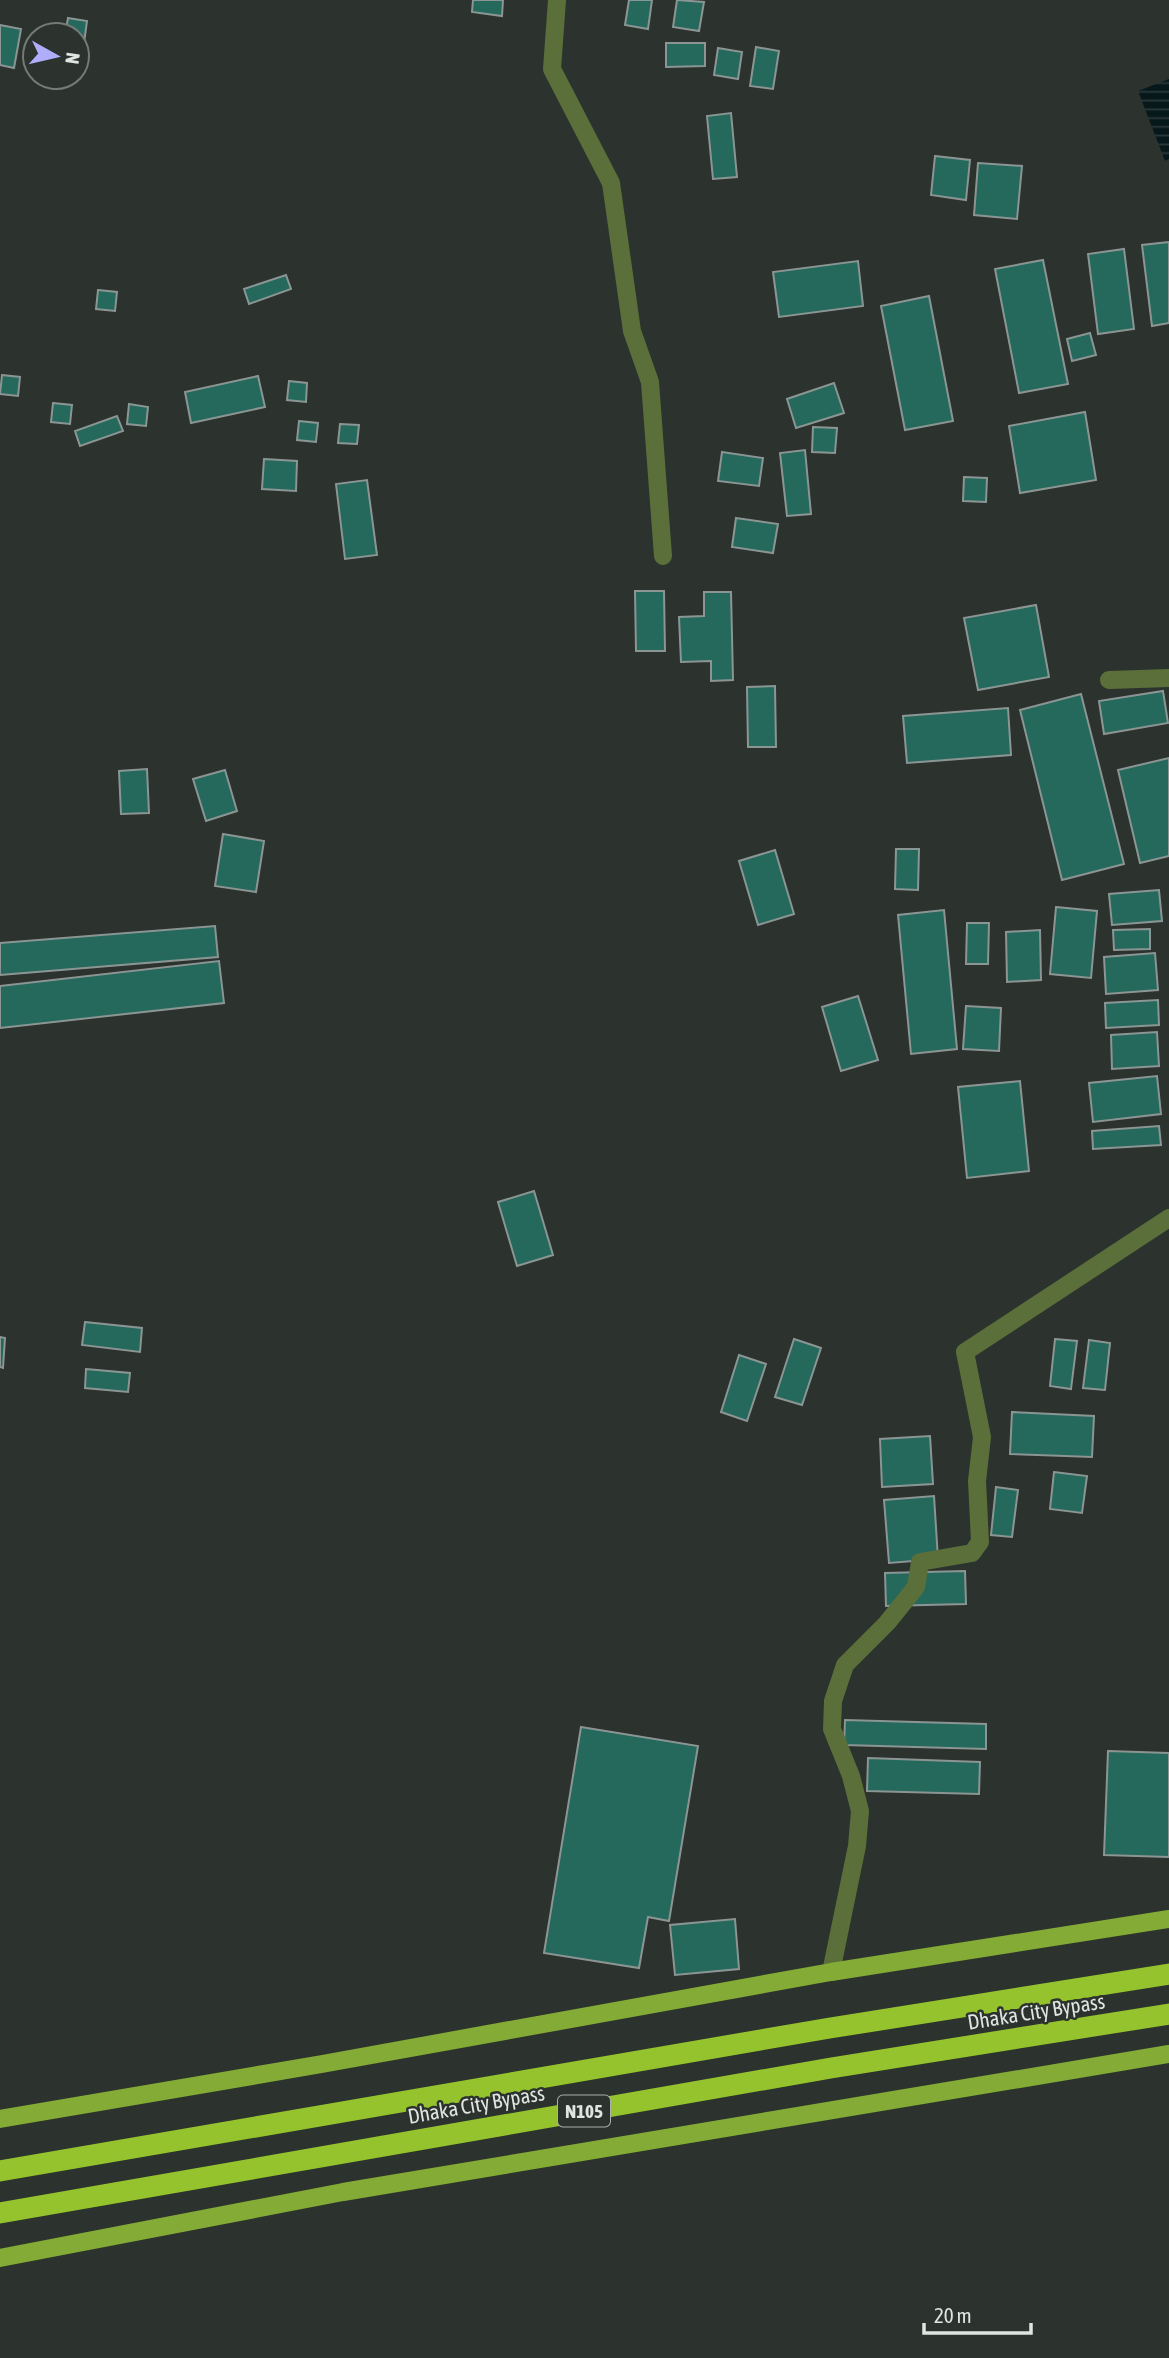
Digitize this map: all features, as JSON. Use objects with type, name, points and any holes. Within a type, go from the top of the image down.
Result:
[{"type":"highway","name":"Dhaka City Bypass","points":[[0,2171],[816,2031],[1169,1974]]},
{"type":"highway","name":"Dhaka City Bypass","points":[[0,2213],[818,2070],[1169,2014]]},
{"type":"main road","points":[[0,2119],[831,1972],[1169,1919]]},
{"type":"main road","points":[[0,2258],[357,2189],[1169,2054]]},
{"type":"street","points":[[557,0],[552,69],[611,183],[632,331],[650,382],[663,556]]},
{"type":"street","points":[[1109,680],[1169,678]]},
{"type":"street","points":[[831,1972],[857,1846],[860,1811],[851,1776],[832,1729],[833,1701],[845,1665],[887,1623],[916,1587],[920,1562],[972,1552],[980,1542],[977,1481],[982,1437],[965,1352],[1169,1218]]},
{"type":"shaded area","points":[[1169,79],[1169,159],[1165,161],[1138,91]]},
{"type":"building","points":[[473,0],[503,0],[502,16],[472,12]]},
{"type":"building","points":[[629,0],[652,0],[648,29],[625,25]]},
{"type":"building","points":[[677,0],[704,2],[699,31],[673,27]]},
{"type":"building","points":[[0,25],[21,29],[14,68],[0,65]]},
{"type":"building","points":[[666,43],[705,43],[705,66],[666,67]]},
{"type":"building","points":[[756,47],[779,51],[773,89],[750,86]]},
{"type":"building","points":[[718,48],[742,52],[738,79],[714,75]]},
{"type":"building","points":[[731,113],[737,177],[713,179],[707,116]]},
{"type":"building","points":[[935,156],[970,160],[966,200],[931,195]]},
{"type":"building","points":[[978,163],[1022,166],[1017,219],[974,215]]},
{"type":"building","points":[[1169,242],[1169,323],[1152,326],[1142,245]]},
{"type":"building","points":[[1124,249],[1134,329],[1098,334],[1088,254]]},
{"type":"building","points":[[1043,260],[1068,384],[1019,393],[995,269]]},
{"type":"building","points":[[858,261],[863,306],[779,317],[773,272]]},
{"type":"building","points":[[286,275],[291,289],[249,304],[244,289]]},
{"type":"building","points":[[98,290],[117,292],[115,311],[96,309]]},
{"type":"building","points":[[929,296],[953,421],[905,430],[881,306]]},
{"type":"building","points":[[1090,333],[1096,355],[1072,361],[1067,339]]},
{"type":"building","points":[[2,375],[20,377],[18,396],[0,394]]},
{"type":"building","points":[[258,376],[265,407],[191,423],[185,392]]},
{"type":"building","points":[[289,381],[307,383],[306,402],[287,400]]},
{"type":"building","points":[[834,383],[844,413],[796,428],[787,399]]},
{"type":"building","points":[[53,403],[72,405],[70,424],[51,422]]},
{"type":"building","points":[[129,404],[148,407],[146,426],[127,424]]},
{"type":"building","points":[[1085,412],[1096,480],[1020,493],[1009,426]]},
{"type":"building","points":[[117,416],[123,431],[80,446],[75,431]]},
{"type":"building","points":[[299,421],[318,423],[316,442],[297,440]]},
{"type":"building","points":[[340,424],[359,425],[357,444],[338,443]]},
{"type":"building","points":[[813,427],[837,428],[835,453],[812,452]]},
{"type":"building","points":[[805,450],[811,514],[787,516],[780,453]]},
{"type":"building","points":[[722,452],[763,458],[759,486],[718,481]]},
{"type":"building","points":[[264,459],[297,461],[296,491],[262,489]]},
{"type":"building","points":[[964,477],[987,478],[986,502],[963,501]]},
{"type":"building","points":[[367,480],[377,555],[345,559],[336,484]]},
{"type":"building","points":[[736,518],[778,524],[773,553],[732,547]]},
{"type":"building","points":[[635,591],[664,591],[665,651],[636,651]]},
{"type":"building","points":[[704,592],[731,592],[733,680],[711,681],[711,661],[681,662],[679,617],[704,616]]},
{"type":"building","points":[[1036,605],[1049,677],[978,690],[964,618]]},
{"type":"building","points":[[775,686],[776,747],[748,747],[747,687]]},
{"type":"building","points":[[1163,691],[1168,723],[1104,734],[1099,701]]},
{"type":"building","points":[[1081,694],[1124,864],[1062,880],[1020,710]]},
{"type":"building","points":[[1008,708],[1011,755],[907,763],[903,716]]},
{"type":"building","points":[[1169,758],[1169,856],[1140,863],[1118,770]]},
{"type":"building","points":[[147,769],[149,813],[121,814],[119,771]]},
{"type":"building","points":[[225,770],[237,811],[206,821],[193,779]]},
{"type":"building","points":[[223,834],[264,841],[256,892],[215,886]]},
{"type":"building","points":[[896,849],[919,849],[918,890],[895,889]]},
{"type":"building","points":[[775,850],[794,914],[758,925],[739,861]]},
{"type":"building","points":[[1159,890],[1162,921],[1112,925],[1109,894]]},
{"type":"building","points":[[1056,907],[1097,911],[1091,978],[1050,974]]},
{"type":"building","points":[[944,910],[957,1049],[911,1054],[898,915]]},
{"type":"building","points":[[967,923],[989,923],[988,964],[966,964]]},
{"type":"building","points":[[215,926],[218,957],[0,975],[0,943]]},
{"type":"building","points":[[1150,929],[1150,949],[1114,950],[1113,930]]},
{"type":"building","points":[[1040,930],[1041,980],[1007,982],[1006,932]]},
{"type":"building","points":[[1155,953],[1158,990],[1106,994],[1104,957]]},
{"type":"building","points":[[219,961],[224,1003],[0,1028],[0,986]]},
{"type":"building","points":[[858,996],[878,1060],[841,1071],[822,1007]]},
{"type":"building","points":[[1158,1000],[1159,1025],[1106,1028],[1105,1003]]},
{"type":"building","points":[[966,1006],[1001,1008],[999,1051],[963,1049]]},
{"type":"building","points":[[1157,1032],[1159,1066],[1112,1069],[1111,1035]]},
{"type":"building","points":[[1157,1076],[1161,1114],[1093,1122],[1089,1083]]},
{"type":"building","points":[[1020,1081],[1029,1171],[967,1178],[958,1087]]},
{"type":"building","points":[[1159,1126],[1161,1145],[1093,1149],[1092,1131]]},
{"type":"building","points":[[534,1191],[553,1255],[517,1266],[498,1202]]},
{"type":"building","points":[[85,1322],[142,1328],[140,1352],[82,1345]]},
{"type":"building","points":[[0,1337],[5,1338],[3,1368],[0,1367]]},
{"type":"building","points":[[794,1339],[821,1348],[802,1405],[775,1397]]},
{"type":"building","points":[[1055,1339],[1077,1341],[1071,1389],[1050,1386]]},
{"type":"building","points":[[1089,1340],[1110,1343],[1105,1390],[1083,1388]]},
{"type":"building","points":[[739,1355],[766,1364],[747,1421],[721,1412]]},
{"type":"building","points":[[86,1369],[130,1373],[128,1392],[85,1388]]},
{"type":"building","points":[[1012,1412],[1094,1416],[1092,1457],[1010,1454]]},
{"type":"building","points":[[930,1436],[933,1484],[882,1487],[880,1439]]},
{"type":"building","points":[[1054,1472],[1087,1476],[1082,1513],[1050,1509]]},
{"type":"building","points":[[996,1487],[1018,1490],[1012,1537],[991,1535]]},
{"type":"building","points":[[934,1496],[938,1559],[889,1563],[884,1500]]},
{"type":"building","points":[[965,1571],[966,1604],[886,1606],[885,1573]]},
{"type":"building","points":[[845,1720],[986,1724],[986,1749],[844,1745]]},
{"type":"building","points":[[581,1727],[698,1746],[669,1921],[648,1917],[639,1968],[544,1953]]},
{"type":"building","points":[[1108,1751],[1169,1753],[1169,1857],[1104,1855]]},
{"type":"building","points":[[868,1758],[980,1762],[979,1794],[867,1791]]},
{"type":"building","points":[[735,1919],[739,1969],[675,1975],[670,1925]]}]
